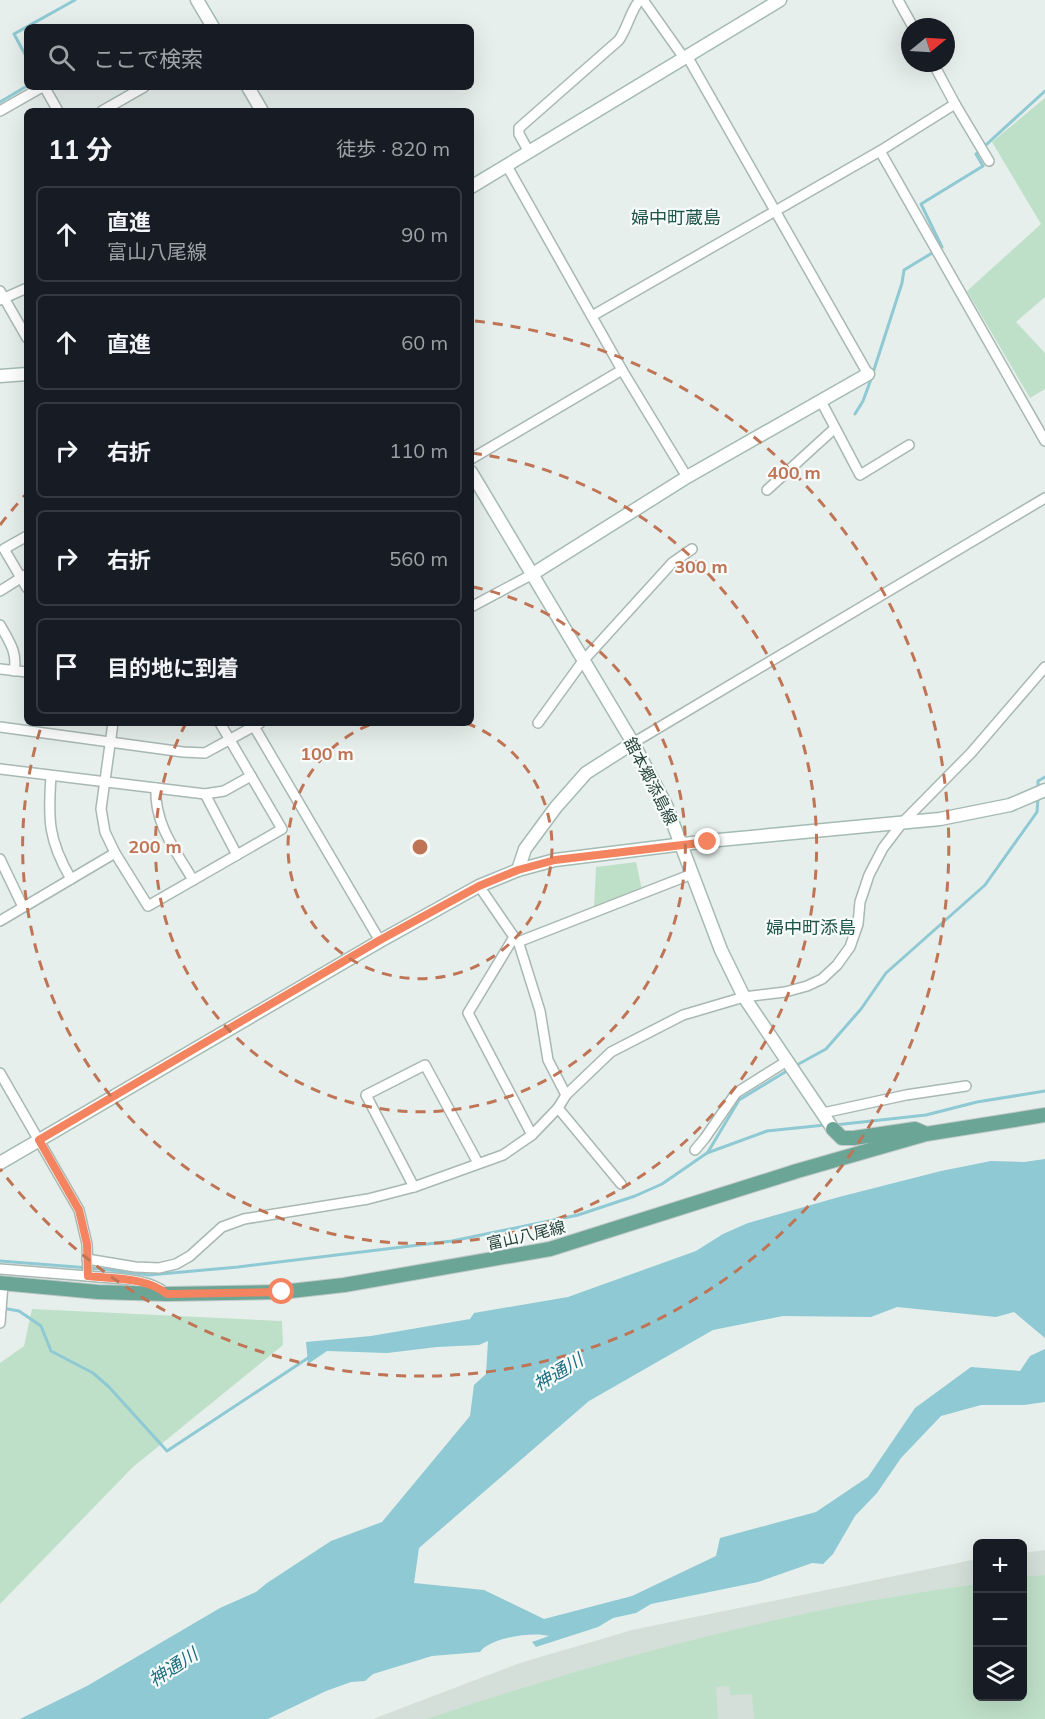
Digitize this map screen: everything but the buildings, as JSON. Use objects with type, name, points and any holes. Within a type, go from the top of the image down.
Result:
[{"type":"main road","name":"富山八尾線","points":[[2,1284],[98,1292],[167,1294],[282,1292],[438,1270],[550,1249],[797,1171],[926,1134],[1045,1115]]},
{"type":"main road","points":[[829,1122],[842,1138],[915,1129],[926,1134]]},
{"type":"street","points":[[197,0],[211,24]]},
{"type":"street","points":[[474,606],[531,575],[687,477],[868,374],[686,57],[642,0],[635,5],[627,29],[620,40],[519,128],[519,134],[529,152]]},
{"type":"street","points":[[474,185],[780,0]]},
{"type":"street","points":[[898,0],[908,18]]},
{"type":"street","points":[[938,72],[989,161]]},
{"type":"street","points":[[0,111],[37,90]]},
{"type":"street","points":[[46,90],[56,108]]},
{"type":"street","points":[[107,108],[139,90]]},
{"type":"street","points":[[250,90],[260,108]]},
{"type":"street","points":[[592,316],[879,151],[956,104]]},
{"type":"street","points":[[879,151],[1045,441]]},
{"type":"street","points":[[507,166],[622,370],[687,477]]},
{"type":"street","points":[[24,289],[1,296],[24,333]]},
{"type":"street","points":[[474,457],[622,370]]},
{"type":"street","points":[[0,376],[24,374]]},
{"type":"street","points":[[821,401],[860,475],[909,445]]},
{"type":"street","points":[[767,489],[835,428]]},
{"type":"street","name":"舘本郷添島線","points":[[474,477],[633,743],[666,806],[721,950],[744,998],[829,1122]]},
{"type":"street","points":[[518,870],[525,849],[556,807],[586,773],[1045,498]]},
{"type":"street","points":[[0,591],[24,576],[3,549],[24,538]]},
{"type":"street","points":[[538,723],[583,661],[672,563],[692,549]]},
{"type":"street","points":[[0,625],[14,649],[16,661],[14,671]]},
{"type":"street","points":[[0,1269],[159,1268],[176,1264],[190,1256],[222,1227],[244,1219],[368,1199],[414,1187],[503,1155],[532,1135],[558,1108],[566,1095],[611,1052],[683,1015],[744,998],[785,992],[822,979],[837,965],[850,947],[858,924],[860,902],[869,875],[883,848],[902,823],[971,753],[1045,667]]},
{"type":"street","points":[[0,669],[24,672]]},
{"type":"street","points":[[113,726],[101,809],[105,832],[115,853],[148,906],[282,829],[222,726]]},
{"type":"street","points":[[0,727],[205,753],[253,726]]},
{"type":"street","points":[[257,726],[380,940]]},
{"type":"street","points":[[0,769],[205,794],[225,791],[251,776]]},
{"type":"street","points":[[51,776],[48,813],[52,836],[59,859],[71,879]]},
{"type":"street","points":[[156,789],[155,803],[159,820],[193,880]]},
{"type":"street","points":[[0,1163],[380,940],[479,886],[518,870],[555,860],[940,819],[1010,806],[1045,790]]},
{"type":"street","points":[[205,794],[237,855]]},
{"type":"street","points":[[0,921],[115,853]]},
{"type":"street","points":[[0,859],[24,907]]},
{"type":"street","points":[[532,1135],[468,1013],[516,940],[692,874]]},
{"type":"street","points":[[479,886],[516,940],[540,1011],[548,1060],[566,1095]]},
{"type":"street","points":[[695,1149],[736,1093],[787,1061]]},
{"type":"street","points":[[414,1187],[366,1095],[425,1065],[478,1163]]},
{"type":"street","points":[[0,1073],[79,1210],[84,1227],[88,1268]]},
{"type":"street","points":[[829,1122],[906,1095],[966,1086]]},
{"type":"street","points":[[558,1108],[621,1185]]},
{"type":"street","points":[[88,1268],[157,1286],[167,1294]]},
{"type":"street","points":[[0,1323],[2,1284]]},
{"type":"shaded area","points":[[1045,1550],[1045,1719],[373,1719],[520,1663],[632,1630],[973,1560],[973,1701],[1027,1701],[1027,1552]]},
{"type":"green space","points":[[1045,98],[1045,297],[1016,322],[1045,353],[1045,389],[1030,398],[967,291],[1041,224],[992,142]]},
{"type":"green space","points":[[636,862],[642,890],[594,908],[596,867]]},
{"type":"green space","points":[[32,1309],[282,1321],[283,1345],[133,1467],[0,1604],[0,1363],[24,1346]]},
{"type":"green space","points":[[1045,1575],[1045,1719],[754,1719],[752,1694],[730,1695],[729,1686],[716,1687],[718,1719],[427,1719],[518,1689],[748,1626],[840,1606],[973,1585],[973,1701],[1027,1701],[1027,1577]]},
{"type":"water","name":"神通川","points":[[1045,1159],[1045,1338],[1014,1312],[996,1317],[897,1307],[871,1317],[783,1316],[713,1330],[589,1401],[419,1548],[414,1583],[484,1590],[544,1619],[632,1596],[716,1556],[720,1538],[816,1512],[868,1477],[915,1408],[971,1367],[1020,1371],[1030,1356],[1045,1349],[1045,1402],[1024,1405],[981,1405],[941,1416],[901,1458],[877,1493],[855,1516],[833,1554],[823,1564],[812,1563],[758,1582],[651,1604],[636,1613],[613,1618],[598,1627],[536,1647],[532,1642],[549,1636],[533,1634],[512,1637],[492,1643],[480,1652],[432,1656],[373,1674],[365,1681],[351,1682],[326,1691],[268,1719],[20,1719],[87,1686],[220,1608],[256,1592],[331,1541],[382,1522],[470,1416],[474,1385],[486,1374],[488,1341],[479,1345],[387,1353],[327,1351],[308,1364],[306,1342],[371,1336],[470,1319],[474,1313],[568,1297],[696,1251],[723,1234],[748,1223],[941,1171],[991,1161],[1024,1162]]},
{"type":"waterway","points":[[32,24],[75,0]]},
{"type":"waterway","points":[[24,28],[14,34],[24,52]]},
{"type":"waterway","points":[[0,102],[24,88]]},
{"type":"waterway","points":[[855,414],[870,382],[902,283],[904,270],[942,247],[921,204],[983,166],[976,154],[1045,91]]},
{"type":"waterway","points":[[1038,788],[1038,781],[1045,777]]},
{"type":"waterway","points":[[795,1066],[826,1049],[861,1009],[886,973],[985,885],[1037,812],[1038,798]]},
{"type":"waterway","points":[[708,1152],[739,1100],[790,1069]]},
{"type":"waterway","points":[[835,1125],[926,1115],[977,1102],[1045,1091]]},
{"type":"waterway","points":[[0,1261],[149,1275],[238,1267],[452,1241],[578,1215],[635,1196],[662,1184],[707,1153],[767,1131],[825,1125]]},
{"type":"waterway","points":[[2,1308],[19,1311],[41,1326],[51,1351],[93,1373],[109,1387],[167,1451],[311,1356]]},
{"type":"district","name":"婦中町蔵島","points":[[676,217]]},
{"type":"district","name":"婦中町添島","points":[[811,927]]},
{"type":"route","points":[[282,1292],[167,1294],[157,1286],[88,1276],[87,1244],[79,1210],[39,1140],[380,940],[479,886],[518,870],[555,860],[708,842]]}]
